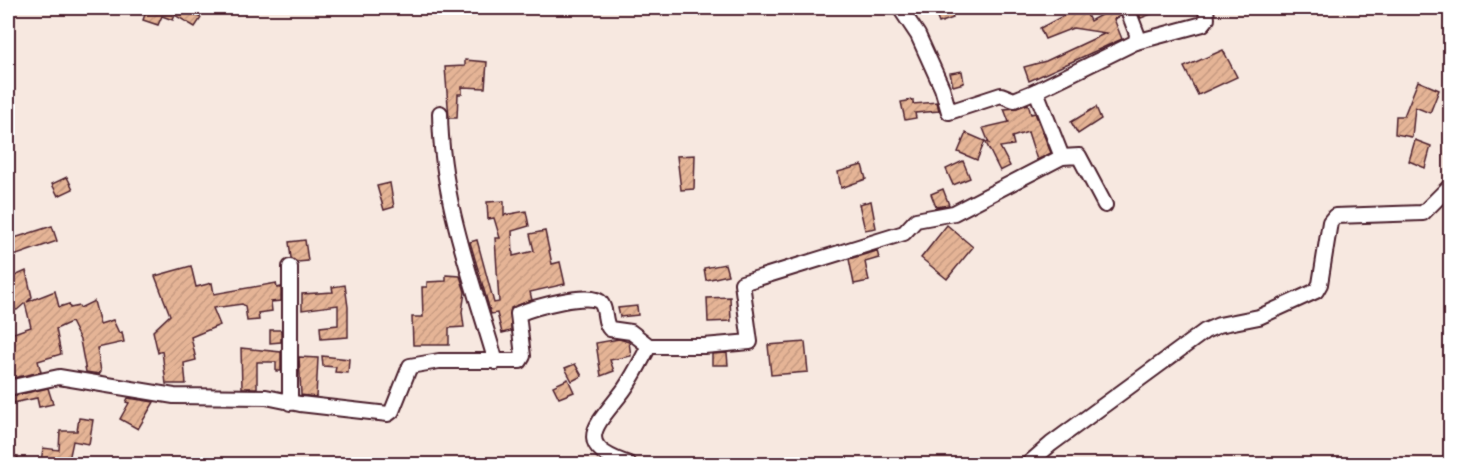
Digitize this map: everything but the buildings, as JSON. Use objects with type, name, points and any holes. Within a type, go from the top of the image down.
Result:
[{"type":"street","points":[[900,8],[918,35],[942,88],[949,112],[1001,95],[1014,100],[1136,42],[1203,24],[1208,19],[1206,8]]},
{"type":"street","points":[[1127,8],[1137,34],[1136,42]]},
{"type":"street","points":[[1036,91],[1062,157]]},
{"type":"street","points":[[440,113],[441,144],[452,215],[496,362]]},
{"type":"street","points":[[8,388],[59,377],[174,396],[266,397],[290,403],[375,414],[390,413],[410,366],[439,361],[520,362],[523,358],[518,314],[584,297],[598,300],[603,304],[607,326],[610,329],[631,332],[649,346],[704,346],[750,342],[742,283],[904,233],[916,220],[944,217],[975,204],[1062,157],[1079,156],[1105,205]]},
{"type":"street","points":[[1028,465],[1051,444],[1205,331],[1220,325],[1259,317],[1316,291],[1320,284],[1331,218],[1338,215],[1423,213],[1450,186]]},
{"type":"street","points":[[290,267],[290,403]]},
{"type":"street","points":[[629,465],[603,454],[595,442],[596,428],[625,388],[649,346]]}]
